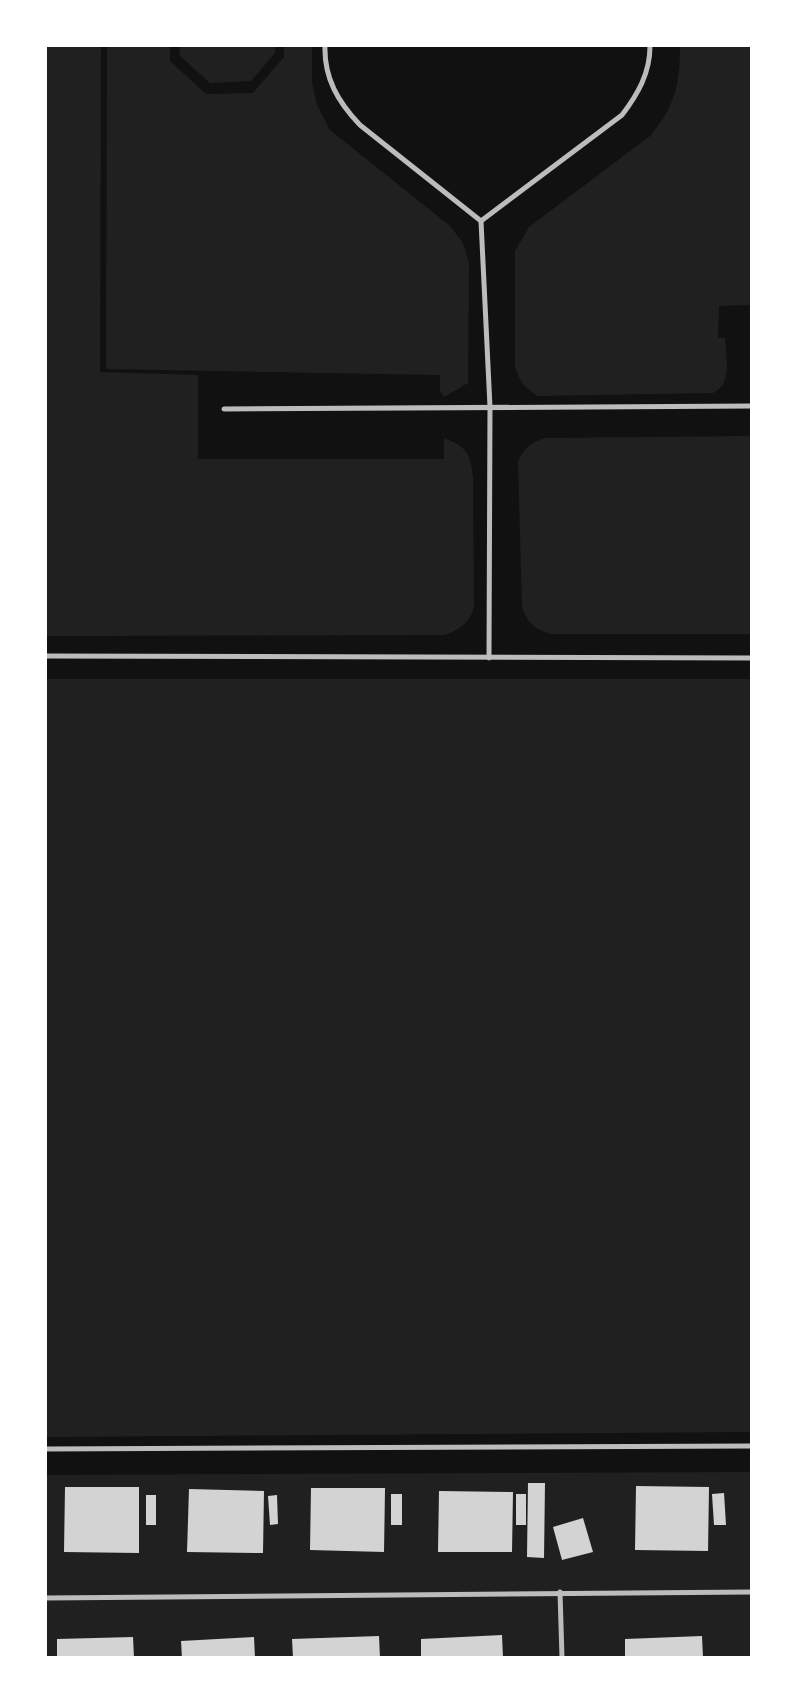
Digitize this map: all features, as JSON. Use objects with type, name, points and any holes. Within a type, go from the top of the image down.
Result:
[{"type":"lane","points":[[325,46],[328,76],[335,95],[346,111],[481,221],[490,407],[489,658]]},
{"type":"lane","points":[[481,221],[622,115],[636,97],[645,77],[650,46]]},
{"type":"lane","points":[[224,409],[751,406]]},
{"type":"lane","points":[[46,656],[751,658]]},
{"type":"lane","points":[[46,1448],[751,1446]]},
{"type":"lane","points":[[46,1598],[751,1591]]},
{"type":"lane","points":[[560,1592],[562,1657]]},
{"type":"shaded area","points":[[46,46],[101,46],[100,372],[198,375],[198,459],[444,459],[444,438],[458,445],[469,456],[473,477],[474,608],[459,628],[445,635],[46,636]]},
{"type":"shaded area","points":[[107,46],[170,46],[170,61],[206,94],[253,93],[284,57],[284,46],[312,46],[312,83],[317,105],[330,130],[450,226],[463,243],[469,263],[468,383],[444,397],[440,391],[440,375],[106,369]]},
{"type":"shaded area","points":[[179,46],[275,46],[275,53],[251,81],[210,83],[180,56]]},
{"type":"shaded area","points":[[680,46],[751,46],[751,305],[719,306],[718,338],[725,338],[726,376],[719,389],[713,393],[538,396],[523,384],[515,366],[515,251],[529,227],[650,136],[665,115],[674,94],[679,72]]},
{"type":"shaded area","points":[[751,436],[751,634],[551,634],[540,630],[529,621],[522,606],[518,462],[528,447],[545,438]]},
{"type":"shaded area","points":[[46,679],[751,679],[751,1432],[46,1437]]},
{"type":"shaded area","points":[[751,1472],[751,1657],[46,1657],[46,1475]]},
{"type":"building","points":[[528,1483],[545,1483],[544,1558],[527,1557]]},
{"type":"building","points":[[636,1486],[709,1487],[708,1551],[635,1550]]},
{"type":"building","points":[[65,1487],[139,1487],[139,1553],[64,1552]]},
{"type":"building","points":[[311,1488],[385,1488],[384,1552],[310,1550]]},
{"type":"building","points":[[189,1489],[264,1491],[263,1553],[187,1552]]},
{"type":"building","points":[[439,1491],[513,1492],[512,1552],[438,1552]]},
{"type":"building","points":[[724,1493],[726,1525],[714,1525],[712,1494]]},
{"type":"building","points":[[391,1494],[402,1494],[402,1525],[391,1525]]},
{"type":"building","points":[[516,1494],[526,1494],[526,1525],[516,1525]]},
{"type":"building","points":[[146,1495],[156,1495],[156,1525],[146,1525]]},
{"type":"building","points":[[277,1495],[278,1524],[270,1525],[268,1496]]},
{"type":"building","points":[[583,1518],[593,1552],[562,1560],[553,1527]]},
{"type":"building","points":[[502,1635],[503,1658],[421,1658],[421,1639]]},
{"type":"building","points":[[379,1636],[380,1658],[293,1658],[292,1639]]},
{"type":"building","points":[[702,1636],[703,1658],[625,1658],[625,1639]]},
{"type":"building","points":[[133,1637],[134,1658],[57,1658],[57,1639]]},
{"type":"building","points":[[254,1637],[255,1658],[182,1658],[181,1641]]}]
